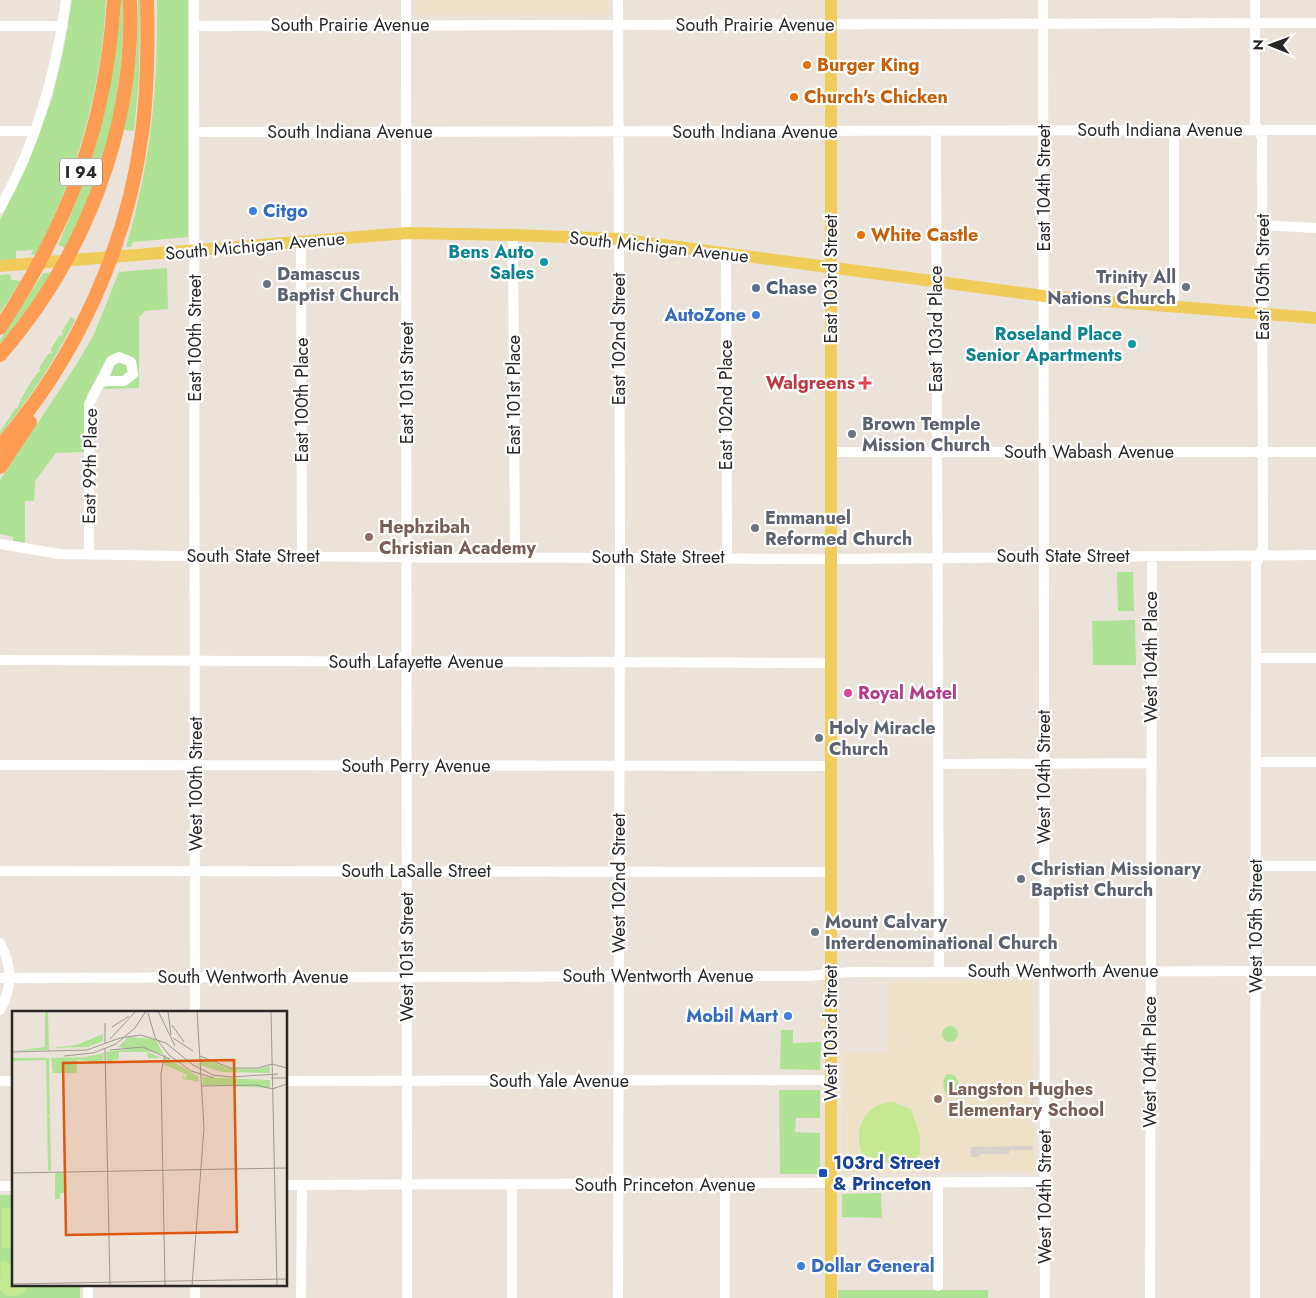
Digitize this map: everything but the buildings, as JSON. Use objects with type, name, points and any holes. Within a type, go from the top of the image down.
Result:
[{"type":"highway","name":"I 94","points":[[0,328],[49,246],[80,174],[93,133],[105,83],[114,0]]},
{"type":"highway","points":[[0,355],[36,310],[56,278],[79,238],[96,196],[119,118],[127,72],[130,0]]},
{"type":"highway","points":[[0,446],[50,380],[79,329],[100,286],[116,242],[135,172],[146,96],[147,0]]},
{"type":"highway","points":[[0,467],[71,359],[79,329]]},
{"type":"main road","name":"East 103rd Street","points":[[831,0],[832,559]]},
{"type":"main road","name":"South Michigan Avenue","points":[[0,266],[407,233],[619,239],[1044,296],[1316,318]]},
{"type":"main road","name":"West 103rd Street","points":[[831,1298],[832,559]]},
{"type":"street","points":[[1,206],[35,132],[47,98],[63,26],[66,0]]},
{"type":"street","name":"East 100th Street","points":[[194,0],[196,556]]},
{"type":"street","name":"East 101st Street","points":[[406,0],[408,556]]},
{"type":"street","name":"East 102nd Street","points":[[618,0],[620,557]]},
{"type":"street","name":"East 104th Street","points":[[1043,0],[1044,556]]},
{"type":"street","name":"East 105th Street","points":[[1255,0],[1255,122],[1262,138],[1263,225],[1263,547],[1260,555]]},
{"type":"street","name":"South Prairie Avenue","points":[[194,26],[831,26],[1316,23]]},
{"type":"street","points":[[0,26],[63,26]]},
{"type":"street","points":[[1174,130],[1174,307]]},
{"type":"street","name":"South Indiana Avenue","points":[[194,132],[1316,130]]},
{"type":"street","name":"East 103rd Place","points":[[936,131],[939,972]]},
{"type":"street","points":[[0,132],[35,132]]},
{"type":"street","points":[[1263,225],[1316,228]]},
{"type":"street","name":"East 101st Place","points":[[513,235],[515,556]]},
{"type":"street","name":"East 100th Place","points":[[301,243],[302,556]]},
{"type":"street","name":"East 102nd Place","points":[[726,253],[727,558]]},
{"type":"street","name":"East 99th Place","points":[[89,555],[89,404],[102,381]]},
{"type":"street","name":"South Wabash Avenue","points":[[832,452],[1316,452]]},
{"type":"street","name":"South State Street","points":[[0,544],[60,554],[196,556],[515,556],[832,559],[1316,555]]},
{"type":"street","name":"West 105th Street","points":[[1255,1298],[1256,563],[1260,555]]},
{"type":"street","name":"West 100th Street","points":[[196,556],[196,1011]]},
{"type":"street","name":"West 101st Street","points":[[407,1298],[408,556]]},
{"type":"street","name":"West 104th Street","points":[[1044,556],[1045,1298]]},
{"type":"street","name":"West 104th Place","points":[[1150,1298],[1152,556]]},
{"type":"street","name":"West 102nd Street","points":[[618,1298],[620,557]]},
{"type":"street","points":[[1256,658],[1316,658]]},
{"type":"street","name":"South Lafayette Avenue","points":[[0,660],[832,663]]},
{"type":"street","points":[[1256,762],[1316,762]]},
{"type":"street","points":[[938,764],[1151,763]]},
{"type":"street","name":"South Perry Avenue","points":[[0,766],[831,766]]},
{"type":"street","points":[[1256,866],[1316,866]]},
{"type":"street","name":"South LaSalle Street","points":[[0,871],[831,872]]},
{"type":"street","points":[[0,942],[7,955],[11,978],[0,1010]]},
{"type":"street","name":"South Wentworth Avenue","points":[[0,978],[807,976],[841,972],[1316,971]]},
{"type":"street","name":"South Yale Avenue","points":[[288,1081],[831,1080]]},
{"type":"street","name":"South Princeton Avenue","points":[[288,1185],[1044,1182]]},
{"type":"street","points":[[938,1183],[938,1286]]},
{"type":"street","points":[[725,1184],[725,1298]]},
{"type":"street","points":[[301,1298],[302,1185]]},
{"type":"street","points":[[512,1185],[512,1298]]},
{"type":"shaded area","points":[[416,0],[608,0],[608,15],[416,15]]},
{"type":"shaded area","name":"Langston Hughes Elementary School","points":[[1033,981],[1034,1172],[842,1173],[843,1053],[887,1052],[888,982]]},
{"type":"shaded area","points":[[1033,1146],[1033,1149],[1029,1150],[1009,1150],[1009,1154],[980,1154],[979,1157],[971,1157],[971,1147]]},
{"type":"green space","points":[[72,0],[106,0],[99,66],[85,131],[64,194],[37,255],[31,255],[33,250],[16,251],[16,259],[0,260],[0,220],[29,161],[52,99],[63,53]]},
{"type":"green space","points":[[121,0],[124,0],[121,65],[111,129],[88,200],[67,248],[58,245],[92,156],[108,95],[114,64]]},
{"type":"green space","points":[[138,0],[140,0],[139,77],[134,131],[124,130],[136,57]]},
{"type":"green space","points":[[157,0],[188,0],[188,237],[133,242],[131,247],[126,247],[142,185],[151,125],[156,64]]},
{"type":"green space","points":[[167,268],[168,309],[145,311],[139,317],[139,388],[102,389],[109,385],[130,383],[135,377],[137,370],[135,362],[130,356],[119,354],[107,361],[87,395],[85,452],[56,453],[35,481],[34,501],[25,501],[25,543],[13,541],[13,537],[0,534],[0,480],[78,362],[94,334],[119,272]]},
{"type":"green space","points":[[54,272],[0,346],[0,340],[43,273]]},
{"type":"green space","points":[[10,274],[11,280],[21,281],[0,313],[0,275]]},
{"type":"green space","points":[[71,317],[75,320],[50,365],[0,435],[15,409],[18,408],[27,388],[40,371],[39,368],[48,354],[52,353],[51,349],[59,336],[63,335],[62,331]]},
{"type":"green space","points":[[120,361],[127,364],[129,371],[125,376],[110,377],[114,365]]},
{"type":"green space","points":[[1117,572],[1133,572],[1134,611],[1118,611]]},
{"type":"green space","points":[[1135,620],[1136,665],[1093,665],[1092,621]]},
{"type":"green space","points":[[950,1026],[956,1028],[958,1034],[956,1040],[950,1042],[944,1040],[942,1034],[944,1028]]},
{"type":"green space","points":[[781,1030],[793,1030],[793,1043],[821,1042],[820,1070],[780,1069]]},
{"type":"green space","points":[[947,1074],[954,1075],[958,1081],[957,1094],[954,1097],[949,1097],[944,1089],[943,1083]]},
{"type":"green space","points":[[779,1090],[820,1090],[820,1118],[796,1118],[795,1132],[820,1133],[820,1174],[780,1174]]},
{"type":"green space","points":[[892,1102],[911,1109],[920,1135],[920,1154],[908,1164],[893,1164],[862,1154],[859,1136],[863,1119],[874,1107]]},
{"type":"green space","points":[[881,1193],[882,1218],[842,1217],[842,1194]]},
{"type":"green space","points":[[0,1195],[12,1195],[12,1286],[80,1286],[80,1298],[0,1298]]},
{"type":"green space","points":[[2,1208],[12,1208],[12,1248],[2,1248]]},
{"type":"green space","points":[[1,1261],[12,1264],[12,1286],[28,1286],[22,1294],[16,1296],[4,1294],[0,1289]]},
{"type":"green space","points":[[838,1290],[988,1290],[988,1298],[838,1298]]},
{"type":"place","name":"Burger King","points":[[807,65]]},
{"type":"place","name":"Church's Chicken","points":[[794,97]]},
{"type":"place","name":"Citgo","points":[[253,211]]},
{"type":"place","name":"White Castle","points":[[861,235]]},
{"type":"place","name":"Bens Auto Sales","points":[[544,262]]},
{"type":"place","name":"Damascus Baptist Church","points":[[267,284]]},
{"type":"place","name":"Trinity All Nations Church","points":[[1186,287]]},
{"type":"place","name":"Chase","points":[[756,288]]},
{"type":"place","name":"AutoZone","points":[[756,315]]},
{"type":"place","name":"Roseland Place Senior Apartments","points":[[1132,344]]},
{"type":"place","name":"Walgreens","points":[[865,383]]},
{"type":"place","name":"Brown Temple Mission Church","points":[[852,434]]},
{"type":"place","name":"Emmanuel Reformed Church","points":[[755,528]]},
{"type":"place","name":"Hephzibah Christian Academy","points":[[369,537]]},
{"type":"place","name":"Royal Motel","points":[[848,693]]},
{"type":"place","name":"Holy Miracle Church","points":[[819,738]]},
{"type":"place","name":"Christian Missionary Baptist Church","points":[[1021,879]]},
{"type":"place","name":"Mount Calvary Interdenominational Church","points":[[815,932]]},
{"type":"place","name":"Mobil Mart","points":[[788,1016]]},
{"type":"place","name":"Langston Hughes Elementary School","points":[[938,1099]]},
{"type":"place","name":"103rd Street & Princeton","points":[[823,1173]]},
{"type":"place","name":"Dollar General","points":[[801,1266]]}]
